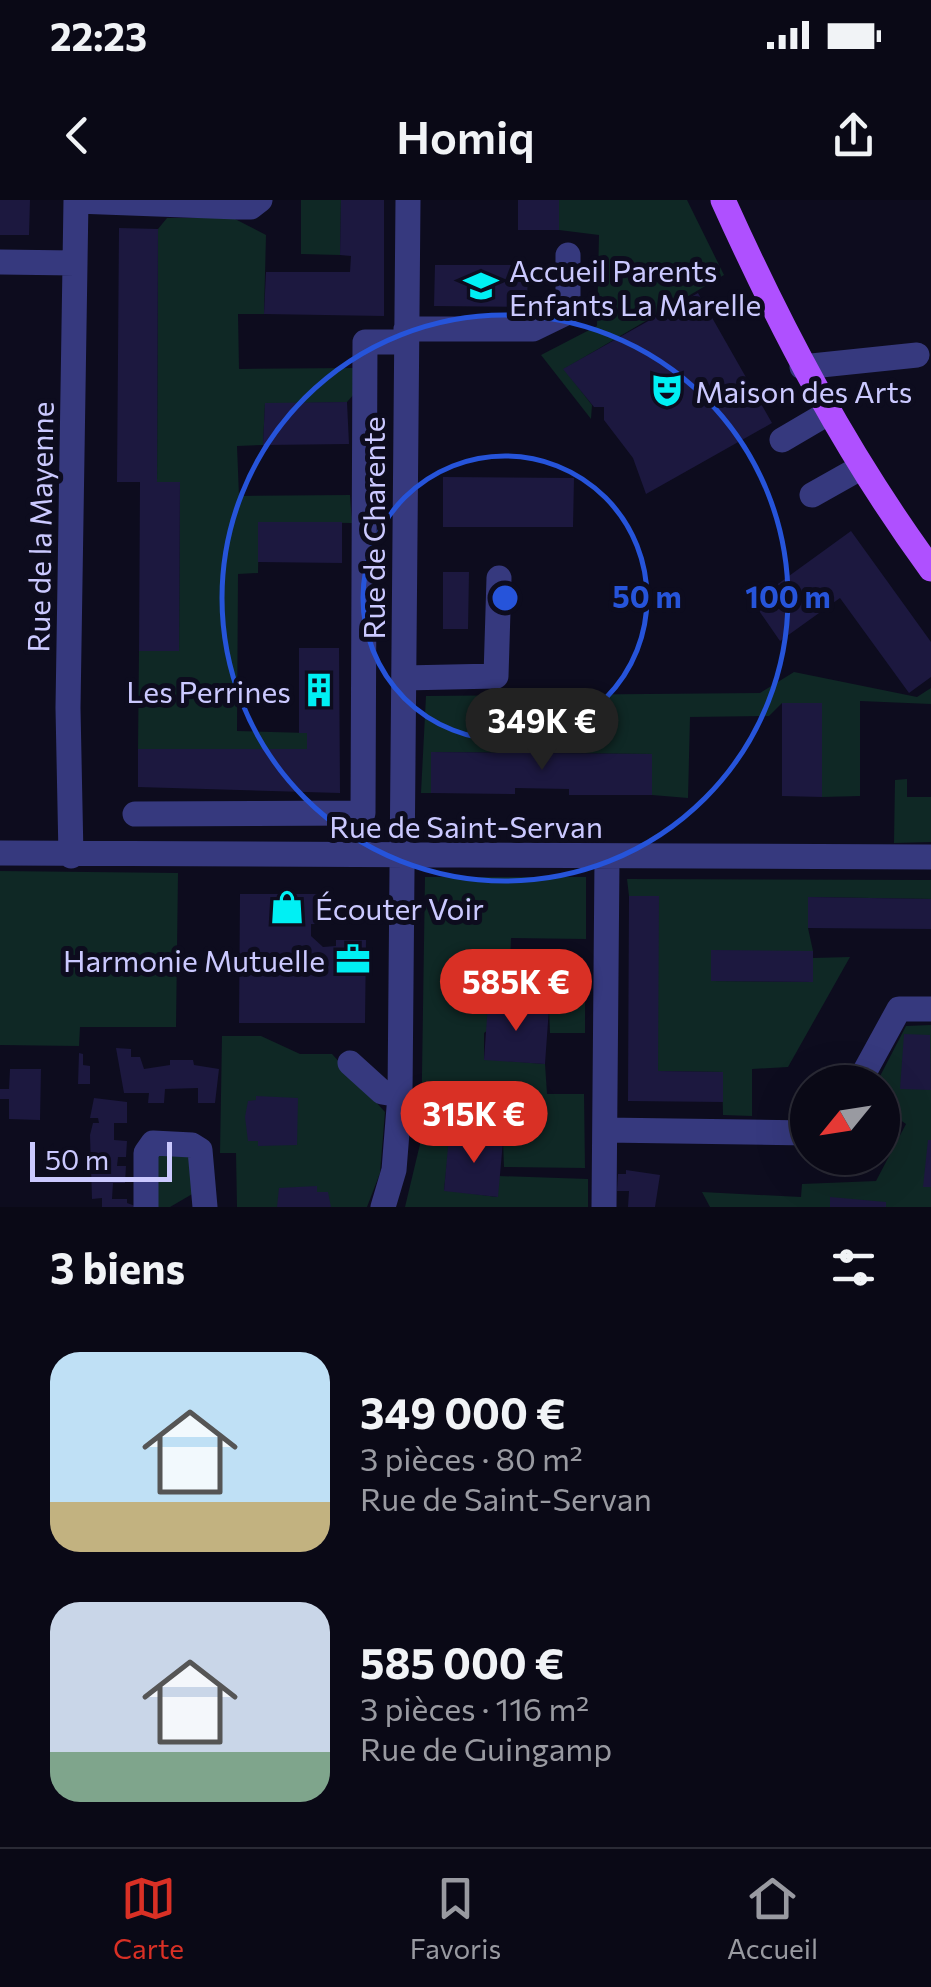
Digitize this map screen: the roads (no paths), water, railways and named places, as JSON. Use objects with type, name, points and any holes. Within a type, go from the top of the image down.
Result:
[{"type":"main road","points":[[723,200],[828,414],[860,468],[931,569]]},
{"type":"street","points":[[76,200],[251,207],[260,200]]},
{"type":"street","name":"Rue de la Mayenne","points":[[72,856],[68,708],[76,200]]},
{"type":"street","name":"Rue de Charente","points":[[383,1207],[394,1170],[400,1094],[408,200]]},
{"type":"street","points":[[135,814],[362,813],[365,342],[406,335],[534,329],[568,312],[568,254]]},
{"type":"street","points":[[0,262],[75,263]]},
{"type":"street","points":[[802,367],[917,354]]},
{"type":"street","points":[[782,440],[828,414]]},
{"type":"street","points":[[812,495],[860,468]]},
{"type":"street","points":[[404,678],[496,676],[499,578]]},
{"type":"street","name":"Rue de Saint-Servan","points":[[0,853],[607,859],[931,857]]},
{"type":"street","points":[[604,1207],[607,859]]},
{"type":"street","points":[[869,1065],[899,1009],[931,1009]]},
{"type":"street","points":[[350,1062],[382,1092],[400,1094]]},
{"type":"street","points":[[605,1130],[790,1133]]},
{"type":"street","points":[[146,1207],[146,1153],[153,1143],[192,1145],[200,1150],[205,1207]]},
{"type":"place","name":"Accueil Parents Enfants La Marelle","points":[[481,286]]},
{"type":"place","name":"Maison des Arts","points":[[667,390]]},
{"type":"place","name":"Les Perrines","points":[[319,690]]},
{"type":"place","name":"Écouter Voir","points":[[287,907]]},
{"type":"place","name":"Harmonie Mutuelle","points":[[353,959]]}]
